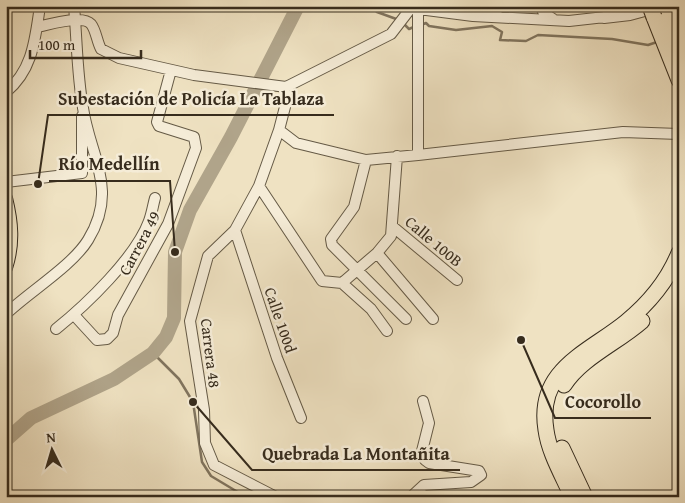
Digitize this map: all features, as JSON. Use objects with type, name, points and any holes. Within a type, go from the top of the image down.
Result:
[{"type":"highway","points":[[658,9],[679,46]]},
{"type":"highway","points":[[658,9],[679,80]]},
{"type":"highway","points":[[572,497],[551,448],[546,430],[547,401],[554,381],[569,362],[625,322],[648,301],[667,276],[679,253]]},
{"type":"highway","points":[[585,497],[558,436],[555,416],[559,396],[576,370],[622,338],[643,320],[667,292],[679,274]]},
{"type":"main road","points":[[6,198],[12,234],[11,252],[6,268]]},
{"type":"street","points":[[6,92],[19,82],[30,60],[40,6]]},
{"type":"street","points":[[6,182],[82,173],[81,127],[83,110],[74,6]]},
{"type":"street","points":[[473,16],[504,6]]},
{"type":"street","points":[[540,6],[544,13],[555,20]]},
{"type":"street","points":[[598,18],[611,13],[616,6]]},
{"type":"street","points":[[37,27],[76,20],[90,22],[102,49],[108,54],[171,70],[286,87],[391,34],[411,8],[419,13],[577,21],[630,15],[658,9]]},
{"type":"street","points":[[418,155],[419,13]]},
{"type":"street","name":"Carrera 49","points":[[74,315],[97,340],[107,339],[113,333],[118,315],[168,224],[196,148],[194,137],[159,126],[157,122],[171,70]]},
{"type":"street","name":"Carrera 48","points":[[276,497],[214,464],[205,443],[204,410],[190,321],[208,256],[235,230],[259,186],[279,130],[286,103],[286,87]]},
{"type":"street","points":[[6,314],[71,259],[88,241],[96,222],[101,204],[101,184],[98,161],[83,110]]},
{"type":"street","points":[[279,130],[296,144],[366,160],[623,132],[679,134]]},
{"type":"street","points":[[342,283],[377,253],[391,236],[397,156]]},
{"type":"street","points":[[366,160],[354,207],[330,239],[332,245],[406,319]]},
{"type":"street","points":[[259,186],[322,281],[342,283],[371,309],[387,331]]},
{"type":"street","name":"Carrera 49","points":[[56,329],[74,315],[138,242],[150,220],[155,198]]},
{"type":"street","name":"Calle 100B","points":[[392,226],[457,280]]},
{"type":"street","name":"Calle 100d","points":[[235,230],[277,358],[301,418]]},
{"type":"street","points":[[138,242],[154,248]]},
{"type":"street","points":[[377,253],[434,318]]},
{"type":"street","points":[[411,497],[424,485],[439,482],[471,482],[481,475],[479,471],[429,463],[425,460],[422,450],[429,423],[423,401]]},
{"type":"waterway","points":[[6,440],[31,418],[114,379],[153,353],[166,337],[174,318],[175,252],[190,210],[231,137],[298,6]]},
{"type":"waterway","points":[[370,6],[377,12],[399,20]]},
{"type":"waterway","points":[[403,23],[409,29],[416,26]]},
{"type":"waterway","points":[[421,25],[426,23],[429,26],[456,30],[492,26],[502,32],[500,40],[526,41],[538,35],[612,39],[648,45],[657,42]]},
{"type":"waterway","points":[[153,353],[179,379],[193,402],[202,462],[211,476],[246,497]]},
{"type":"place","name":"Subestación de Policía La Tablaza","points":[[38,184]]},
{"type":"place","name":"Río Medellín","points":[[175,252]]},
{"type":"place","name":"Cocorollo","points":[[521,340]]},
{"type":"place","name":"Quebrada La Montañita","points":[[193,402]]}]
